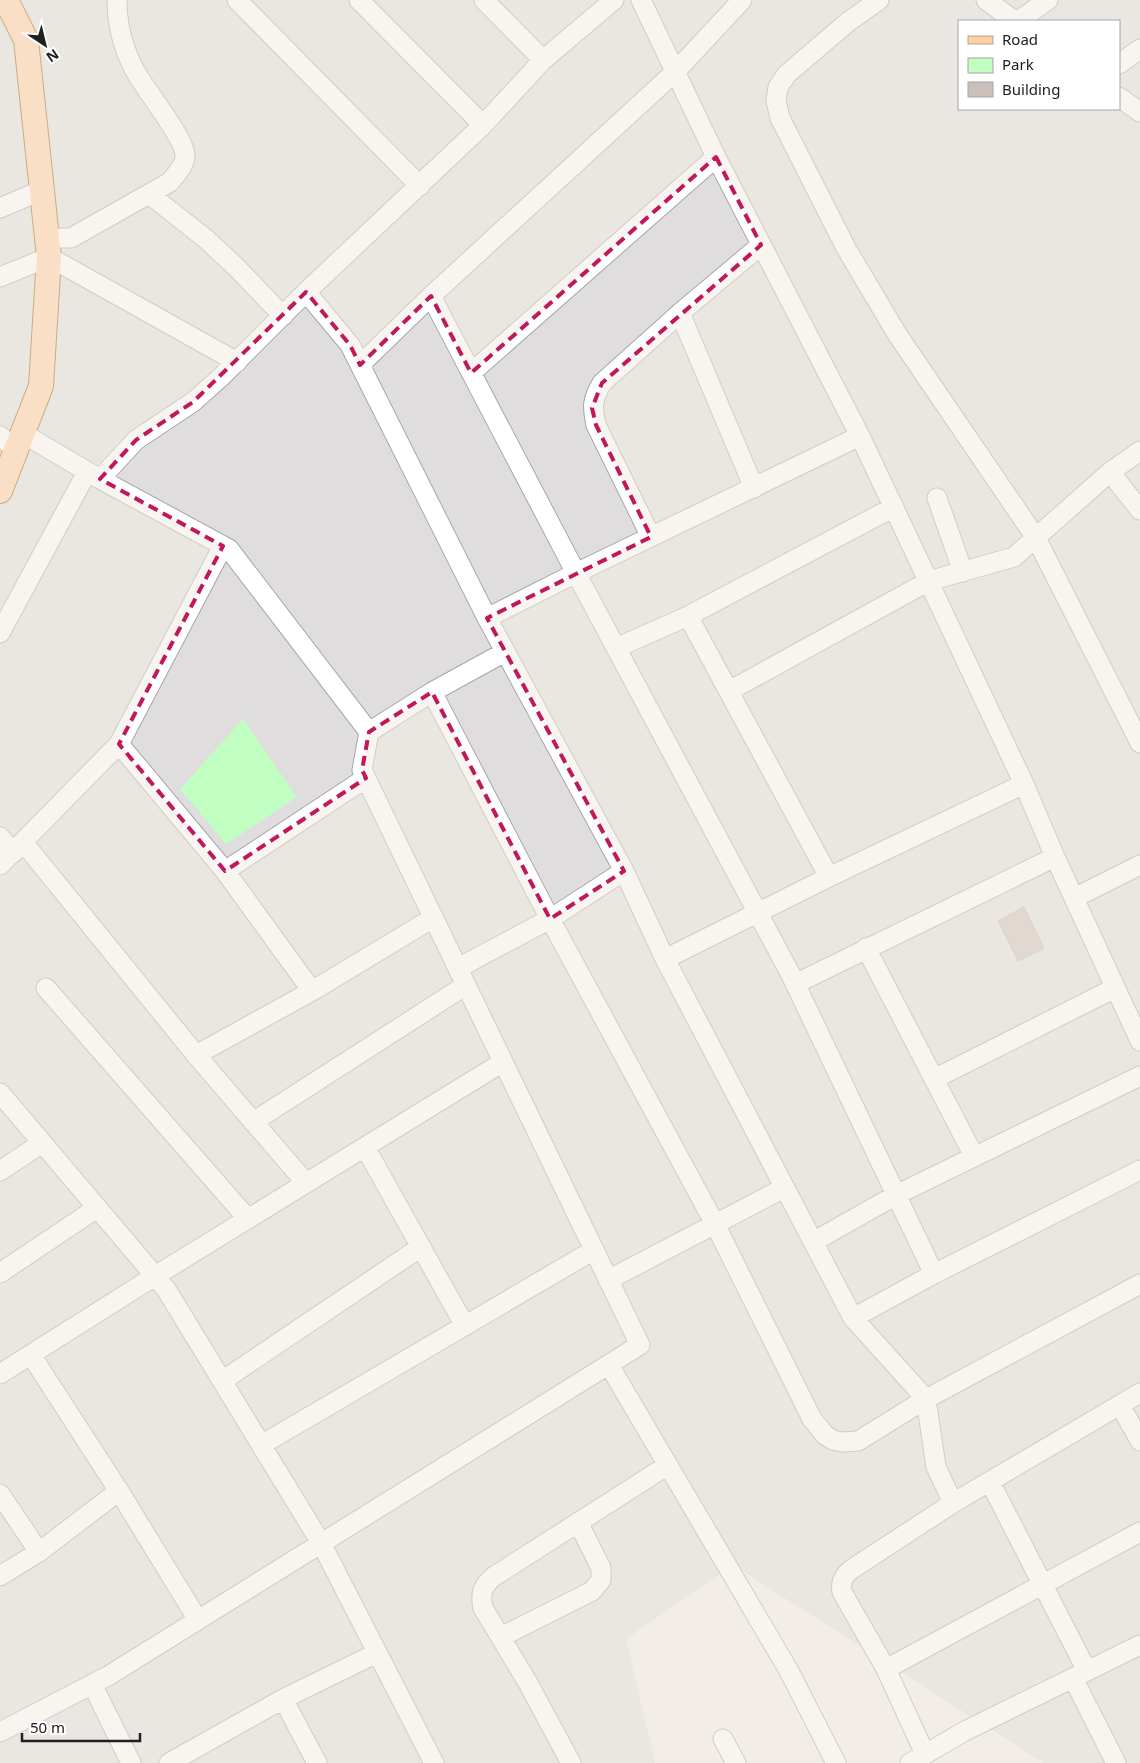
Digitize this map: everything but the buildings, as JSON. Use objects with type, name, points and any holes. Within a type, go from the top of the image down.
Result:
[{"type":"main road","points":[[0,491],[13,440],[41,386],[48,248],[26,40],[6,0]]},
{"type":"street","points":[[0,277],[48,248],[72,238],[170,182],[180,170],[185,155],[181,141],[133,67],[119,24],[117,0]]},
{"type":"street","points":[[237,0],[420,186]]},
{"type":"street","points":[[358,0],[483,125]]},
{"type":"street","points":[[484,0],[543,60]]},
{"type":"street","points":[[0,633],[93,475],[136,440],[193,402],[237,362],[306,292],[483,125],[543,60],[614,0]]},
{"type":"street","points":[[641,0],[716,157],[860,436],[1024,784],[1140,1041]]},
{"type":"street","points":[[360,365],[431,296],[675,72],[742,0]]},
{"type":"street","points":[[879,0],[848,22],[787,74],[778,87],[776,101],[780,118],[846,248],[892,327],[1036,538],[1140,743]]},
{"type":"street","points":[[986,0],[1015,20]]},
{"type":"street","points":[[1018,20],[1048,0]]},
{"type":"street","points":[[1120,63],[1140,50]]},
{"type":"street","points":[[1120,98],[1140,112]]},
{"type":"street","points":[[471,373],[716,157]]},
{"type":"street","points":[[0,208],[42,190]]},
{"type":"street","points":[[149,194],[206,239],[236,267],[282,316]]},
{"type":"street","points":[[651,537],[596,425],[592,408],[594,397],[602,383],[680,313],[761,245]]},
{"type":"street","points":[[48,248],[237,362]]},
{"type":"street","points":[[306,292],[350,345],[487,618],[624,870],[665,959],[853,1318],[926,1399],[936,1468],[953,1503]]},
{"type":"street","points":[[431,296],[795,984],[934,1274]]},
{"type":"street","points":[[680,313],[754,488]]},
{"type":"street","points":[[487,618],[860,436]]},
{"type":"street","points":[[0,1732],[92,1684],[198,1620],[640,1345],[362,770],[368,732],[229,549],[93,475],[13,440]]},
{"type":"street","points":[[729,691],[929,581],[1014,557],[1110,472],[1140,451]]},
{"type":"street","points":[[1110,472],[1140,510]]},
{"type":"street","points":[[937,498],[963,572]]},
{"type":"street","points":[[616,648],[688,616],[894,507]]},
{"type":"street","points":[[12,853],[119,744],[223,546]]},
{"type":"street","points":[[688,616],[829,877]]},
{"type":"street","points":[[368,732],[432,692],[505,652]]},
{"type":"street","points":[[432,692],[550,919],[715,1224],[812,1419],[824,1435],[842,1442],[858,1442],[926,1399],[1140,1284]]},
{"type":"street","points":[[119,744],[226,871],[312,991]]},
{"type":"street","points":[[226,871],[366,778]]},
{"type":"street","points":[[665,959],[757,912],[1024,784]]},
{"type":"street","points":[[0,837],[12,853],[196,1055],[306,1183]]},
{"type":"street","points":[[795,984],[1055,856]]},
{"type":"street","points":[[1074,898],[1140,865]]},
{"type":"street","points":[[253,1122],[462,977],[624,870]]},
{"type":"street","points":[[196,1055],[312,991],[433,918]]},
{"type":"street","points":[[866,948],[974,1156]]},
{"type":"street","points":[[46,988],[248,1219]]},
{"type":"street","points":[[934,1078],[1116,988]]},
{"type":"street","points":[[0,1374],[155,1276],[503,1062]]},
{"type":"street","points":[[813,1242],[896,1195],[1140,1076]]},
{"type":"street","points":[[0,1093],[166,1289],[321,1543],[434,1763]]},
{"type":"street","points":[[0,1171],[42,1143]]},
{"type":"street","points":[[365,1147],[465,1326]]},
{"type":"street","points":[[853,1318],[934,1274],[1140,1170]]},
{"type":"street","points":[[608,1280],[784,1188]]},
{"type":"street","points":[[0,1274],[97,1208]]},
{"type":"street","points":[[222,1381],[421,1246]]},
{"type":"street","points":[[261,1445],[594,1250]]},
{"type":"street","points":[[30,1355],[119,1491],[198,1620]]},
{"type":"street","points":[[609,1365],[789,1671],[836,1763]]},
{"type":"street","points":[[1140,1393],[953,1503],[852,1569],[842,1580],[841,1586],[842,1592],[886,1669],[918,1759],[965,1731],[1140,1645]]},
{"type":"street","points":[[1120,1405],[1140,1441]]},
{"type":"street","points":[[571,1763],[528,1683],[483,1608],[482,1590],[493,1577],[668,1465]]},
{"type":"street","points":[[990,1482],[1044,1584],[1116,1763]]},
{"type":"street","points":[[0,1576],[39,1552],[119,1491]]},
{"type":"street","points":[[0,1494],[39,1552]]},
{"type":"street","points":[[501,1637],[592,1591],[601,1580],[601,1568],[578,1522]]},
{"type":"street","points":[[886,1669],[1140,1532]]},
{"type":"street","points":[[168,1763],[283,1700],[377,1653]]},
{"type":"street","points":[[92,1684],[131,1763]]},
{"type":"street","points":[[283,1700],[317,1763]]},
{"type":"street","points":[[723,1739],[736,1763]]},
{"type":"highlighted area","points":[[716,157],[761,245],[602,383],[592,408],[596,425],[651,537],[487,618],[624,871],[550,919],[432,692],[369,732],[362,770],[366,778],[225,871],[119,744],[223,546],[100,479],[136,440],[193,402],[306,292],[350,345],[360,365],[431,296],[471,373]]},
{"type":"shaded area","points":[[0,0],[1140,0],[1140,1763],[1044,1763],[733,1565],[626,1639],[655,1763],[0,1763]]},
{"type":"green space","points":[[243,719],[297,797],[226,844],[180,789]]}]
